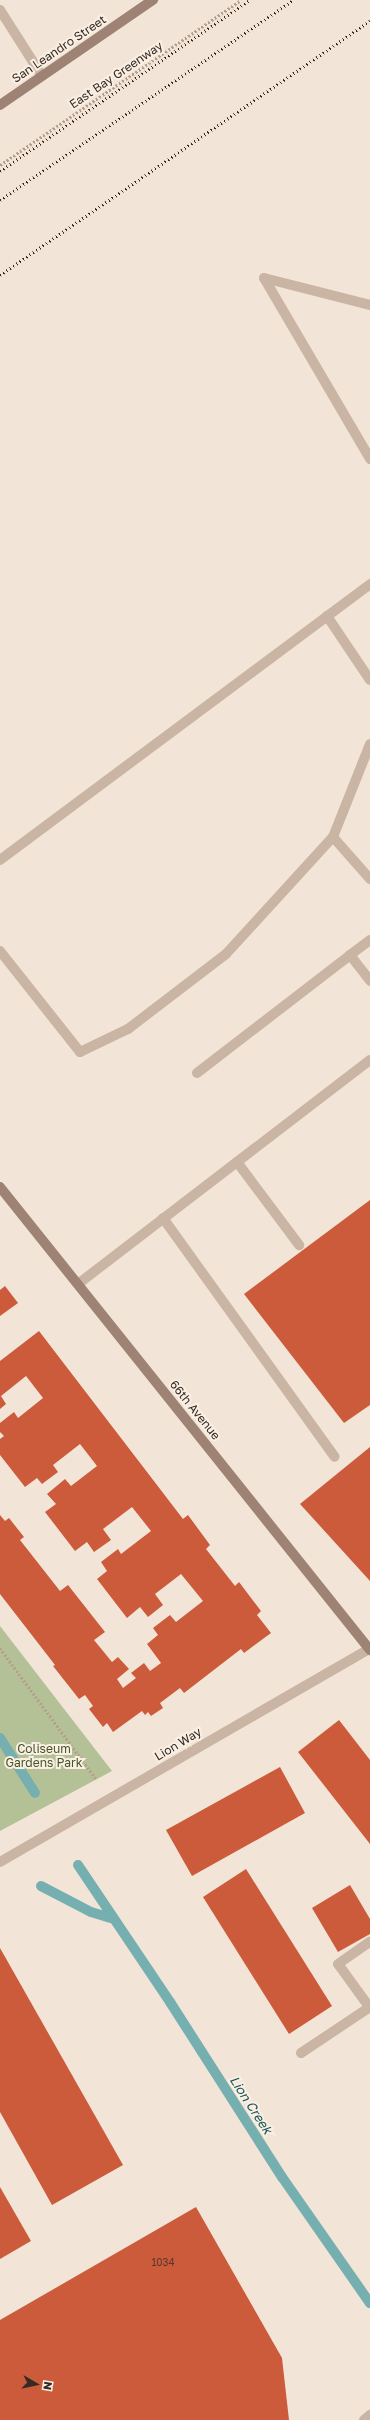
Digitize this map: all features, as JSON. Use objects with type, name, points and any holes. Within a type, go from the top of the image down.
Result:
[{"type":"street","name":"San Leandro Street","points":[[0,105],[153,0]]},
{"type":"street","points":[[0,10],[42,76]]},
{"type":"street","points":[[370,305],[264,278],[370,459]]},
{"type":"street","points":[[0,860],[370,584]]},
{"type":"street","points":[[327,616],[370,680]]},
{"type":"street","points":[[0,952],[80,1052],[128,1029],[226,954],[333,837],[370,744]]},
{"type":"street","points":[[333,837],[370,879]]},
{"type":"street","points":[[197,1073],[370,940]]},
{"type":"street","points":[[350,955],[370,981]]},
{"type":"street","points":[[78,1284],[370,1060]]},
{"type":"street","points":[[237,1162],[299,1245]]},
{"type":"street","name":"66th Avenue","points":[[0,1187],[370,1649]]},
{"type":"street","points":[[163,1218],[335,1457]]},
{"type":"street","name":"Lion Way","points":[[0,1862],[370,1649]]},
{"type":"street","points":[[300,2053],[370,2008],[338,1964],[370,1942]]},
{"type":"street","points":[[364,2420],[370,2415]]},
{"type":"path","name":"East Bay Greenway","points":[[0,165],[241,0]]},
{"type":"path","points":[[0,1648],[111,1799]]},
{"type":"green space","name":"Coliseum Gardens Park","points":[[0,1626],[112,1771],[0,1831]]},
{"type":"building","points":[[370,1200],[370,1405],[344,1423],[244,1294]]},
{"type":"building","points":[[5,1286],[18,1303],[0,1316],[0,1290]]},
{"type":"building","points":[[39,1331],[183,1519],[188,1515],[210,1545],[206,1549],[235,1586],[239,1582],[261,1611],[257,1615],[271,1633],[244,1653],[241,1649],[184,1693],[180,1688],[160,1703],[163,1708],[151,1716],[148,1712],[145,1715],[142,1711],[113,1732],[107,1723],[103,1727],[89,1709],[93,1706],[85,1695],[79,1699],[53,1666],[55,1665],[0,1594],[0,1515],[5,1521],[9,1518],[24,1537],[20,1540],[60,1591],[68,1585],[105,1632],[94,1640],[112,1662],[118,1657],[129,1669],[117,1679],[123,1688],[136,1678],[131,1673],[144,1663],[150,1671],[161,1663],[147,1644],[158,1635],[153,1628],[170,1615],[176,1622],[203,1601],[181,1574],[155,1594],[163,1605],[148,1617],[140,1607],[127,1618],[97,1579],[107,1571],[101,1562],[118,1549],[121,1554],[151,1531],[132,1507],[103,1529],[111,1540],[94,1552],[87,1542],[75,1551],[45,1512],[56,1504],[47,1494],[65,1479],[71,1486],[97,1466],[80,1444],[53,1465],[58,1472],[42,1484],[37,1478],[25,1487],[0,1455],[0,1439],[4,1436],[0,1432],[0,1423],[14,1412],[18,1418],[43,1398],[26,1376],[1,1396],[6,1404],[0,1409],[0,1361]]},
{"type":"building","points":[[370,1447],[370,1581],[300,1504]]},
{"type":"building","points":[[339,1720],[370,1760],[370,1844],[298,1752]]},
{"type":"building","points":[[280,1767],[305,1813],[192,1876],[166,1830]]},
{"type":"building","points":[[246,1869],[332,2006],[289,2034],[203,1897]]},
{"type":"building","points":[[350,1885],[370,1919],[370,1934],[338,1952],[312,1908]]},
{"type":"building","points":[[0,1948],[123,2165],[52,2205],[0,2112]]},
{"type":"building","points":[[0,2187],[31,2241],[0,2259]]},
{"type":"building","points":[[196,2207],[282,2358],[289,2420],[0,2420],[0,2320]]},
{"type":"waterway","name":"Lion Creek","points":[[0,1738],[35,1793]]},
{"type":"waterway","name":"Lion Creek","points":[[78,1865],[170,2002],[282,2177],[370,2303]]},
{"type":"waterway","name":"Lion Creek","points":[[41,1886],[91,1912],[114,1919]]},
{"type":"railway","points":[[0,171],[250,0]]},
{"type":"railway","points":[[0,200],[293,0]]},
{"type":"railway","points":[[0,275],[370,21]]}]
